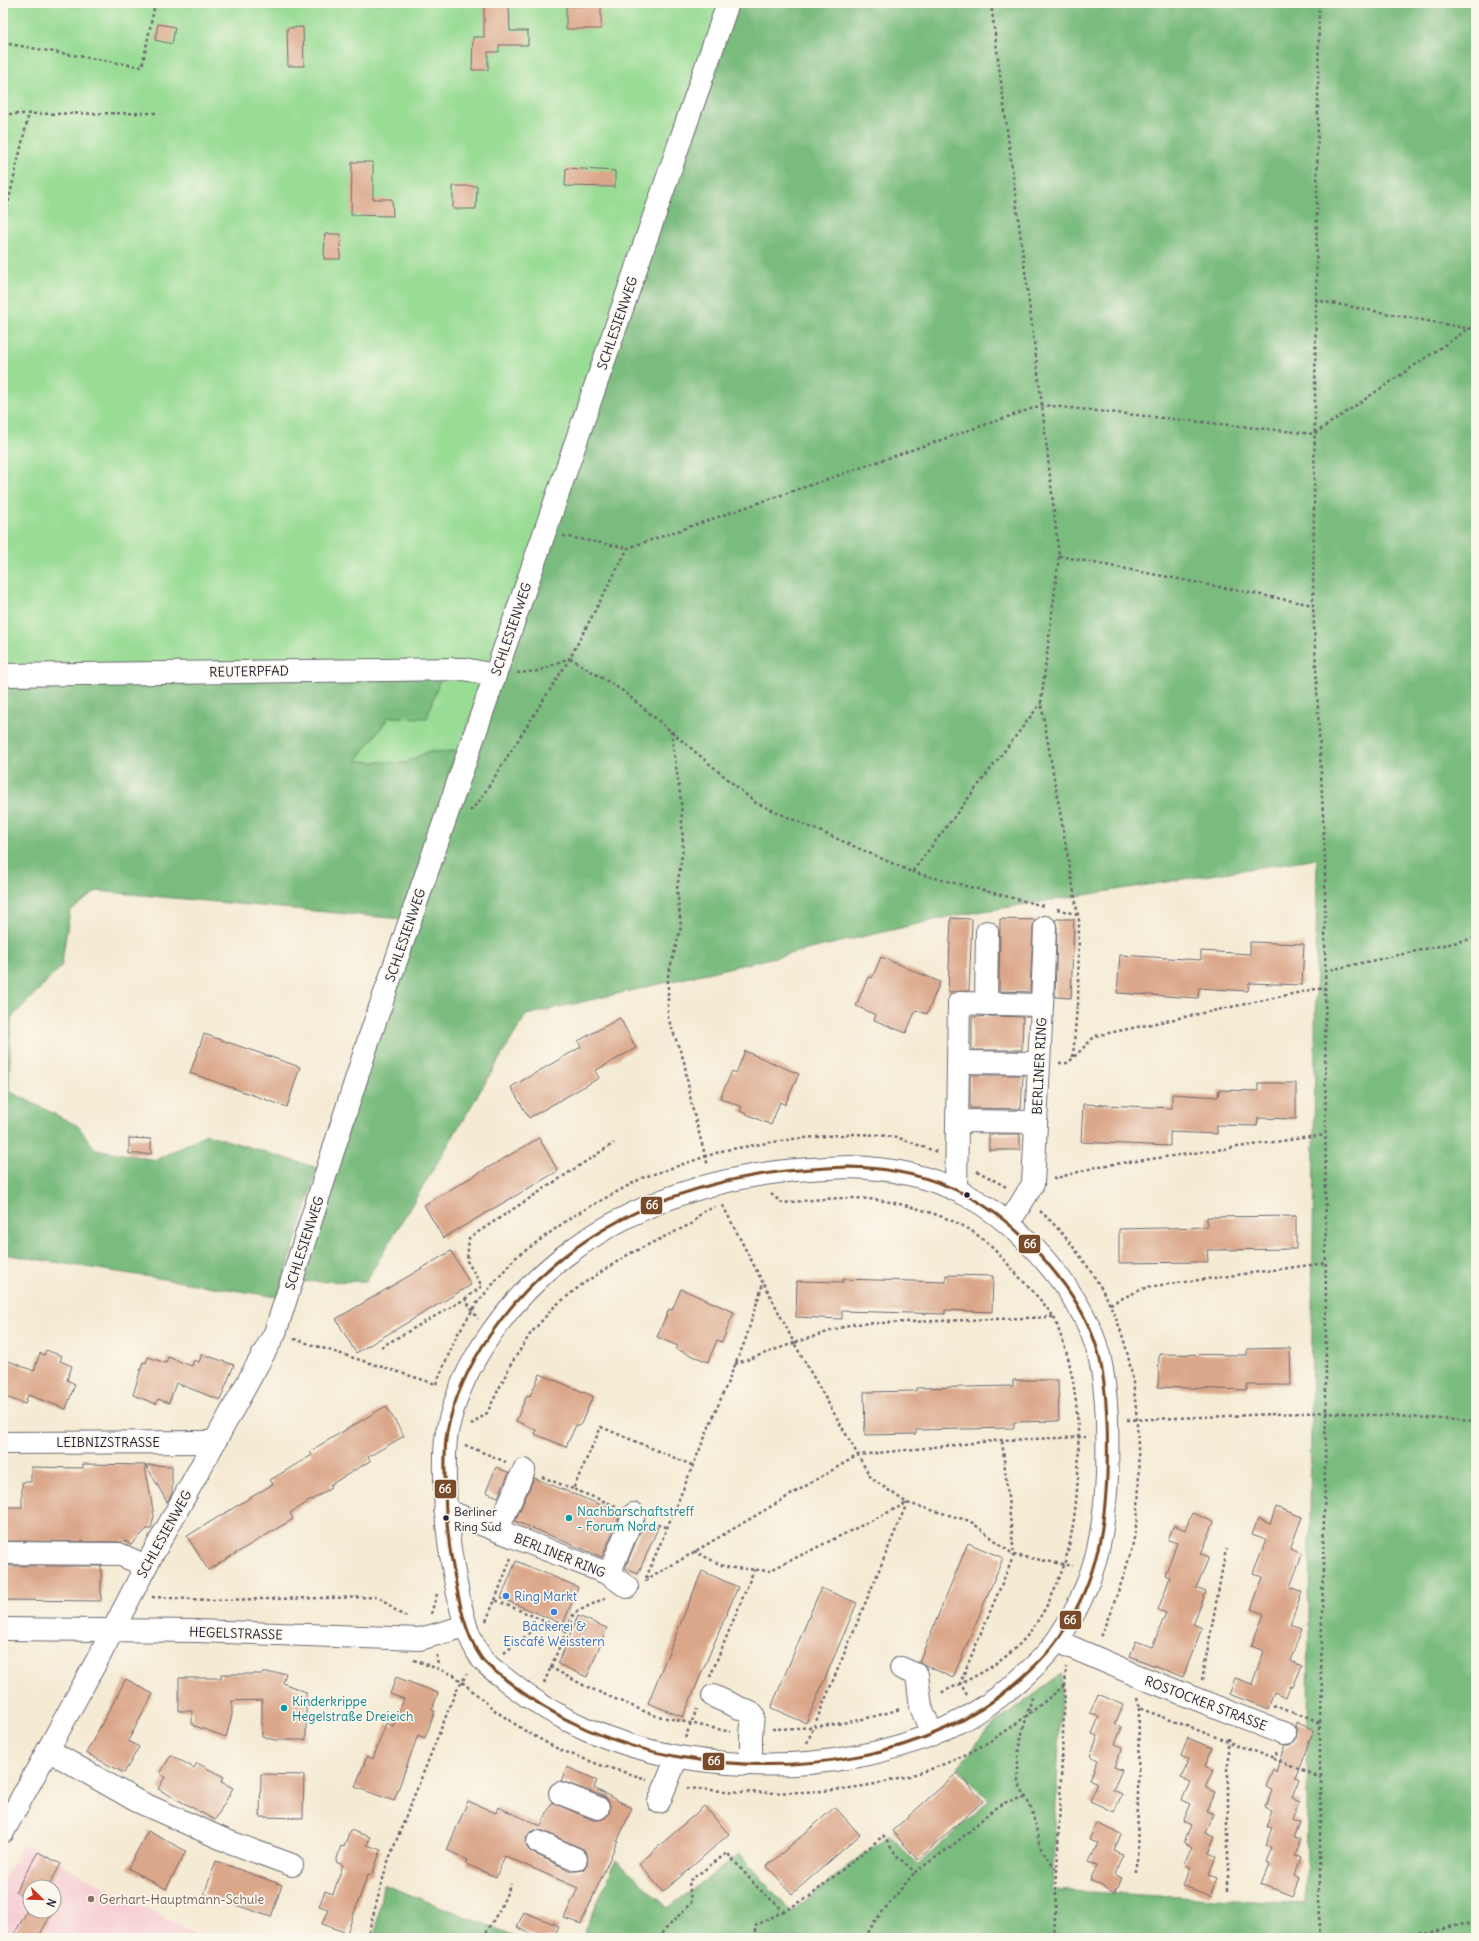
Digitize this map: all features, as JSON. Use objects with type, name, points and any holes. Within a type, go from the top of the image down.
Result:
[{"type":"street","name":"SCHLESIENWEG","points":[[3,1832],[146,1566],[275,1333],[368,1042],[728,3]]},
{"type":"street","name":"REUTERPFAD","points":[[3,675],[464,669],[495,675]]},
{"type":"street","points":[[1042,1005],[1049,914]]},
{"type":"street","points":[[986,1004],[987,932]]},
{"type":"street","name":"BERLINER RING","points":[[956,1190],[959,1003],[1042,1005],[1033,1184],[1009,1223]]},
{"type":"street","points":[[958,1062],[1039,1063]]},
{"type":"street","points":[[957,1121],[1036,1122]]},
{"type":"street","points":[[849,1167],[883,1168],[918,1176],[956,1190],[996,1212],[1009,1223],[1049,1264],[1074,1297],[1086,1320],[1098,1350],[1105,1385],[1107,1437],[1106,1501],[1101,1540],[1094,1569],[1080,1601],[1057,1641],[1031,1670],[1003,1694],[948,1727],[888,1749],[798,1764],[751,1764],[677,1757],[612,1740],[583,1728],[536,1702],[482,1658],[466,1626],[447,1538],[445,1510],[446,1437],[459,1393],[489,1336],[514,1305],[540,1278],[563,1258],[590,1239],[650,1205],[713,1184],[777,1172],[849,1167]]},
{"type":"street","name":"LEIBNIZSTRASSE","points":[[3,1443],[214,1442]]},
{"type":"street","points":[[498,1529],[524,1470]]},
{"type":"street","name":"BERLINER RING","points":[[445,1510],[498,1529],[636,1584]]},
{"type":"street","points":[[609,1574],[634,1514]]},
{"type":"street","points":[[3,1552],[119,1554],[146,1566]]},
{"type":"street","name":"HEGELSTRASSE","points":[[3,1629],[113,1629],[420,1639],[466,1626]]},
{"type":"street","name":"ROSTOCKER STRASSE","points":[[1057,1641],[1136,1675],[1285,1734]]},
{"type":"street","points":[[902,1668],[917,1674],[921,1707],[932,1734]]},
{"type":"street","points":[[706,1695],[753,1714],[751,1764]]},
{"type":"street","points":[[48,1750],[137,1801],[227,1841],[292,1865]]},
{"type":"street","points":[[659,1802],[677,1757]]},
{"type":"street","points":[[560,1793],[598,1808]]},
{"type":"street","points":[[538,1842],[576,1859]]},
{"type":"path","points":[[3,43],[142,67],[155,4],[149,3]]},
{"type":"path","points":[[991,3],[1042,405],[1059,556],[1041,703],[1078,915],[1078,1008]]},
{"type":"path","points":[[1318,1938],[1320,1907],[1320,1776],[1326,1412],[1324,987],[1325,858],[1313,605],[1319,3]]},
{"type":"path","points":[[3,225],[29,113]]},
{"type":"path","points":[[3,114],[157,113]]},
{"type":"path","points":[[1316,300],[1476,330]]},
{"type":"path","points":[[544,532],[628,548],[1042,405],[1314,434],[1476,325]]},
{"type":"path","points":[[470,812],[480,800],[570,658],[628,548]]},
{"type":"path","points":[[1059,556],[1313,605]]},
{"type":"path","points":[[495,675],[538,671],[570,658]]},
{"type":"path","points":[[570,658],[623,691],[756,803],[912,872],[1049,914],[1078,915]]},
{"type":"path","points":[[912,872],[1041,703]]},
{"type":"path","points":[[671,732],[680,801],[683,848],[677,889],[682,927],[668,976],[668,1018],[684,1061],[692,1107],[705,1157]]},
{"type":"path","points":[[1324,971],[1476,938]]},
{"type":"path","points":[[1039,1063],[1068,1063],[1095,1036],[1324,987]]},
{"type":"path","points":[[1073,1058],[1078,996]]},
{"type":"path","points":[[1048,1180],[1100,1166],[1325,1135]]},
{"type":"path","points":[[381,1347],[465,1299],[482,1286],[467,1261],[469,1238],[614,1143]]},
{"type":"path","points":[[974,1169],[999,1182],[1024,1199]]},
{"type":"path","points":[[713,1184],[722,1205],[794,1343],[871,1478],[907,1503],[970,1520],[1014,1555],[1094,1569]]},
{"type":"path","points":[[767,1191],[782,1203],[851,1198],[899,1204],[932,1213],[961,1225],[993,1248],[1053,1317],[1066,1349],[1074,1379],[1078,1438],[1077,1488],[1064,1564],[1051,1598],[1032,1630],[1006,1657],[948,1689]]},
{"type":"path","points":[[472,1424],[487,1413],[511,1364],[527,1339],[555,1306],[584,1283],[629,1254],[692,1223],[702,1212],[730,1202]]},
{"type":"path","points":[[1110,1304],[1147,1287],[1325,1263]]},
{"type":"path","points":[[636,1584],[667,1528],[694,1466],[734,1364],[745,1341],[763,1283]]},
{"type":"path","points":[[465,1299],[489,1336]]},
{"type":"path","points":[[734,1364],[852,1324],[1053,1317]]},
{"type":"path","points":[[275,1333],[459,1393]]},
{"type":"path","points":[[1097,1643],[1123,1580],[1133,1542],[1139,1504],[1137,1419],[1326,1412],[1476,1421]]},
{"type":"path","points":[[573,1489],[601,1427],[694,1466]]},
{"type":"path","points":[[446,1437],[667,1528]]},
{"type":"path","points":[[536,1702],[574,1613],[636,1584],[858,1455],[1002,1440],[1107,1437]]},
{"type":"path","points":[[960,1683],[1014,1555],[1002,1440]]},
{"type":"path","points":[[694,1551],[725,1567],[769,1571],[907,1503]]},
{"type":"path","points":[[798,1764],[907,1503]]},
{"type":"path","points":[[482,1658],[495,1600],[519,1538]]},
{"type":"path","points":[[1202,1681],[1226,1549]]},
{"type":"path","points":[[677,1757],[706,1695],[754,1570]]},
{"type":"path","points":[[437,1592],[428,1624],[436,1646],[438,1669]]},
{"type":"path","points":[[130,1596],[210,1600],[378,1596],[385,1600],[400,1615],[412,1617]]},
{"type":"path","points":[[495,1600],[566,1630]]},
{"type":"path","points":[[367,1938],[386,1864],[456,1691],[469,1671],[482,1658],[545,1621]]},
{"type":"path","points":[[411,1659],[454,1675],[462,1683]]},
{"type":"path","points":[[1054,1938],[1066,1662]]},
{"type":"path","points":[[1031,1670],[1033,1691],[1029,1713],[1020,1741],[1018,1782],[1032,1810],[1040,1847],[1057,1872]]},
{"type":"path","points":[[960,1683],[976,1711]]},
{"type":"path","points":[[1137,1872],[1139,1703]]},
{"type":"path","points":[[1139,1708],[1320,1776]]},
{"type":"path","name":"ROSTOCKER STRASSE","points":[[1274,1759],[1285,1734]]},
{"type":"path","points":[[1228,1738],[1228,1891]]},
{"type":"path","points":[[865,1938],[875,1921],[915,1872],[965,1835],[996,1806],[1012,1799],[1025,1798]]},
{"type":"path","points":[[755,1938],[755,1926],[809,1897],[883,1836],[897,1856],[915,1872]]},
{"type":"path","points":[[657,1938],[691,1903],[689,1881],[727,1853],[758,1888],[784,1911]]},
{"type":"path","points":[[490,1938],[483,1937],[500,1909],[511,1884]]},
{"type":"path","points":[[1390,1938],[1476,1922]]},
{"type":"shaded area","name":"Gerhart-Hauptmann-Schule","points":[[23,1844],[203,1938],[3,1938],[3,1881]]},
{"type":"green space","points":[[3,3],[722,3],[492,663],[3,668]]},
{"type":"green space","points":[[733,3],[1476,3],[1476,1938],[582,1938],[616,1860],[668,1908],[740,1854],[791,1912],[889,1834],[918,1865],[989,1801],[958,1767],[989,1728],[1062,1674],[1052,1890],[1306,1904],[1317,858],[952,916],[526,1015],[366,1281],[292,1282]]},
{"type":"green space","points":[[441,676],[465,676],[480,688],[460,751],[427,752],[405,763],[355,761],[389,717]]},
{"type":"green space","points":[[441,676],[427,718],[389,717],[356,761],[405,763],[427,752],[460,751],[402,919],[97,891],[70,911],[61,967],[11,1018],[9,1091],[78,1126],[95,1149],[156,1160],[206,1134],[318,1168],[278,1297],[3,1254],[3,681]]},
{"type":"green space","points":[[383,1884],[520,1938],[375,1938]]},
{"type":"building","points":[[484,3],[509,3],[510,31],[528,31],[528,45],[499,45],[499,52],[488,52],[488,70],[472,70],[473,37],[484,37]]},
{"type":"building","points":[[566,6],[601,6],[601,29],[566,29]]},
{"type":"building","points":[[158,24],[175,27],[172,44],[155,40]]},
{"type":"building","points":[[303,27],[304,66],[288,66],[287,28]]},
{"type":"building","points":[[352,162],[373,162],[373,199],[392,199],[393,216],[351,215]]},
{"type":"building","points":[[566,168],[615,171],[615,187],[565,186]]},
{"type":"building","points":[[453,186],[477,186],[476,209],[453,209]]},
{"type":"building","points":[[325,234],[341,234],[340,259],[324,259]]},
{"type":"building","points":[[951,918],[972,919],[969,991],[948,992]]},
{"type":"building","points":[[1000,919],[1035,920],[1033,927],[1030,992],[999,991]]},
{"type":"building","points":[[1074,919],[1071,998],[1055,997],[1057,927],[1055,920]]},
{"type":"building","points":[[1250,942],[1304,944],[1302,985],[1249,983],[1248,991],[1199,988],[1198,998],[1117,993],[1120,955],[1201,960],[1201,951],[1250,954]]},
{"type":"building","points":[[881,957],[940,982],[927,1014],[916,1010],[906,1033],[874,1020],[876,1015],[856,1006],[868,977],[872,978]]},
{"type":"building","points":[[972,1017],[1023,1017],[1022,1050],[972,1050]]},
{"type":"building","points":[[620,1018],[636,1048],[595,1071],[599,1078],[529,1118],[511,1087],[581,1047],[578,1041]]},
{"type":"building","points":[[204,1034],[300,1067],[287,1107],[190,1073]]},
{"type":"building","points":[[745,1051],[799,1074],[785,1105],[780,1102],[771,1125],[740,1111],[742,1107],[720,1098],[732,1071],[736,1073]]},
{"type":"building","points":[[970,1075],[1023,1075],[1021,1109],[970,1108]]},
{"type":"building","points":[[1258,1083],[1296,1083],[1296,1119],[1258,1118],[1257,1126],[1217,1125],[1217,1134],[1170,1132],[1170,1146],[1081,1142],[1083,1104],[1172,1108],[1172,1094],[1218,1097],[1219,1090],[1258,1091]]},
{"type":"building","points":[[989,1134],[1020,1134],[1020,1150],[989,1150]]},
{"type":"building","points":[[129,1138],[151,1139],[151,1154],[129,1154]]},
{"type":"building","points":[[539,1138],[558,1171],[443,1238],[424,1205]]},
{"type":"building","points":[[1296,1216],[1296,1249],[1207,1250],[1208,1262],[1119,1263],[1119,1229],[1207,1227],[1207,1217]]},
{"type":"building","points":[[451,1251],[471,1285],[356,1353],[336,1319]]},
{"type":"building","points":[[946,1275],[993,1276],[992,1312],[945,1310],[945,1314],[842,1311],[842,1319],[796,1317],[797,1281],[843,1282],[843,1279],[946,1282]]},
{"type":"building","points":[[681,1289],[734,1312],[722,1342],[717,1340],[708,1362],[676,1349],[678,1346],[657,1337],[669,1309],[672,1310]]},
{"type":"building","points":[[1290,1348],[1291,1385],[1247,1385],[1247,1390],[1158,1387],[1159,1354],[1247,1355],[1247,1349]]},
{"type":"building","points":[[46,1350],[62,1356],[60,1361],[72,1366],[67,1380],[75,1384],[66,1409],[28,1395],[25,1404],[3,1396],[3,1359],[34,1371],[40,1353],[44,1355]]},
{"type":"building","points":[[202,1354],[234,1365],[220,1400],[176,1383],[169,1403],[158,1399],[156,1404],[133,1395],[143,1362],[146,1363],[148,1357],[166,1363],[168,1357],[192,1366],[194,1360],[199,1362]]},
{"type":"building","points":[[540,1374],[593,1396],[580,1426],[576,1425],[566,1447],[535,1434],[536,1430],[516,1421],[527,1395],[530,1396]]},
{"type":"building","points":[[1013,1380],[1058,1380],[1059,1421],[1014,1422],[1014,1428],[916,1430],[916,1434],[865,1435],[864,1392],[916,1391],[916,1388],[1013,1386]]},
{"type":"building","points":[[386,1406],[404,1436],[368,1457],[370,1461],[330,1485],[331,1488],[290,1513],[293,1519],[208,1570],[187,1536],[273,1484],[270,1480],[312,1455],[310,1451]]},
{"type":"building","points":[[83,1464],[145,1465],[154,1516],[151,1529],[147,1529],[131,1545],[124,1540],[122,1542],[3,1541],[3,1507],[22,1507],[22,1482],[31,1482],[31,1467],[83,1468]]},
{"type":"building","points":[[146,1465],[172,1466],[172,1494],[167,1502]]},
{"type":"building","points":[[496,1467],[509,1473],[498,1497],[486,1492]]},
{"type":"building","points":[[534,1478],[621,1513],[602,1557],[515,1521]]},
{"type":"building","points":[[1276,1507],[1302,1517],[1290,1549],[1302,1554],[1290,1587],[1302,1592],[1290,1624],[1302,1629],[1290,1661],[1302,1666],[1293,1687],[1290,1686],[1286,1697],[1274,1692],[1268,1709],[1229,1694],[1235,1678],[1252,1684],[1264,1651],[1251,1646],[1264,1614],[1251,1609],[1263,1577],[1253,1573],[1266,1540],[1252,1535],[1258,1519],[1270,1524]]},
{"type":"building","points":[[1192,1513],[1214,1522],[1201,1554],[1209,1557],[1196,1588],[1206,1592],[1193,1624],[1202,1628],[1183,1677],[1130,1656],[1136,1641],[1152,1647],[1166,1613],[1158,1610],[1170,1577],[1165,1575],[1177,1543],[1168,1540],[1174,1525],[1185,1530]]},
{"type":"building","points":[[644,1522],[658,1528],[638,1574],[625,1568]]},
{"type":"building","points":[[968,1543],[1003,1558],[953,1678],[919,1662]]},
{"type":"building","points":[[516,1561],[578,1587],[563,1624],[501,1598]]},
{"type":"building","points":[[3,1566],[101,1566],[101,1601],[3,1600]]},
{"type":"building","points":[[702,1571],[738,1587],[683,1717],[648,1703]]},
{"type":"building","points":[[821,1588],[857,1603],[806,1723],[771,1708]]},
{"type":"building","points":[[578,1616],[607,1628],[587,1677],[558,1664]]},
{"type":"building","points":[[286,1673],[283,1683],[306,1692],[306,1740],[274,1740],[262,1736],[262,1700],[232,1701],[232,1715],[226,1737],[192,1725],[192,1711],[179,1711],[179,1678],[221,1678],[221,1674]]},
{"type":"building","points":[[396,1677],[438,1693],[432,1710],[435,1711],[425,1738],[418,1735],[394,1801],[355,1787],[367,1756],[373,1759],[386,1723],[393,1726],[404,1699],[390,1694]]},
{"type":"building","points":[[126,1679],[153,1694],[128,1741],[139,1747],[124,1773],[86,1753]]},
{"type":"building","points":[[1098,1694],[1123,1705],[1115,1724],[1122,1727],[1115,1744],[1123,1747],[1114,1767],[1122,1770],[1113,1790],[1122,1794],[1114,1812],[1090,1801],[1098,1783],[1090,1779],[1098,1760],[1090,1756],[1098,1736],[1092,1734],[1099,1717],[1090,1713]]},
{"type":"building","points":[[1296,1722],[1314,1730],[1295,1778],[1299,1780],[1292,1798],[1300,1801],[1293,1818],[1300,1821],[1294,1837],[1300,1839],[1293,1856],[1300,1859],[1294,1875],[1299,1878],[1292,1896],[1262,1884],[1270,1865],[1266,1863],[1272,1848],[1266,1845],[1273,1828],[1267,1826],[1273,1810],[1266,1807],[1272,1790],[1266,1787],[1273,1769],[1276,1771],[1286,1746],[1292,1744],[1296,1739]]},
{"type":"building","points":[[1188,1738],[1212,1748],[1205,1766],[1214,1770],[1206,1788],[1215,1792],[1207,1811],[1214,1814],[1206,1832],[1215,1836],[1208,1853],[1216,1857],[1209,1875],[1217,1878],[1210,1896],[1183,1886],[1191,1867],[1184,1865],[1191,1847],[1184,1843],[1191,1826],[1183,1822],[1191,1804],[1182,1800],[1190,1782],[1181,1778],[1189,1760],[1181,1756]]},
{"type":"building","points":[[171,1755],[194,1768],[197,1763],[224,1777],[221,1782],[233,1788],[215,1820],[158,1789],[165,1777],[160,1774]]},
{"type":"building","points":[[567,1767],[597,1780],[594,1788],[632,1808],[581,1924],[564,1918],[578,1888],[505,1856],[496,1877],[466,1864],[468,1860],[447,1850],[468,1801],[496,1813],[498,1807],[541,1826],[552,1802],[593,1820],[605,1818],[609,1813],[610,1807],[608,1800],[603,1796],[561,1781]],"holes":[[[536,1830],[543,1831],[586,1851],[588,1857],[587,1864],[584,1869],[571,1871],[533,1853],[528,1849],[526,1843],[530,1832]]]},
{"type":"building","points":[[957,1773],[983,1801],[918,1860],[892,1831]]},
{"type":"building","points":[[261,1774],[304,1775],[303,1818],[260,1817]]},
{"type":"building","points":[[704,1806],[729,1834],[663,1892],[639,1864]]},
{"type":"building","points":[[835,1807],[860,1835],[792,1894],[767,1866]]},
{"type":"building","points":[[1096,1823],[1121,1834],[1114,1851],[1123,1855],[1114,1874],[1122,1878],[1115,1893],[1090,1880],[1097,1866],[1089,1862],[1098,1843],[1089,1840]]},
{"type":"building","points":[[350,1830],[370,1837],[367,1845],[381,1850],[372,1875],[368,1874],[347,1933],[322,1924],[328,1909],[319,1906],[325,1891],[333,1894],[343,1865],[336,1862],[341,1846],[344,1847]]},
{"type":"building","points":[[148,1831],[186,1851],[166,1889],[128,1868]]},
{"type":"building","points":[[38,1852],[61,1864],[53,1879],[22,1879]]},
{"type":"building","points":[[216,1861],[282,1885],[271,1917],[204,1894]]},
{"type":"building","points":[[22,1880],[22,1896],[15,1892]]},
{"type":"building","points":[[524,1912],[559,1926],[553,1938],[539,1938],[517,1927]]},
{"type":"building","points":[[23,1919],[49,1919],[38,1938],[12,1938]]},
{"type":"transit line","name":"66","points":[[849,1167],[881,1169],[912,1175],[940,1183],[966,1195],[990,1210],[1014,1228],[1036,1250],[1057,1275],[1077,1303],[1092,1333],[1099,1355],[1106,1400],[1106,1499],[1100,1541],[1095,1561],[1089,1581],[1070,1620],[1054,1645],[1044,1657],[1016,1683],[981,1709],[942,1730],[900,1746],[856,1756],[812,1763],[767,1764],[722,1762],[679,1757],[632,1746],[565,1719],[524,1694],[484,1662],[476,1650],[467,1629],[452,1561],[447,1528],[445,1494],[445,1444],[454,1406],[463,1382],[490,1335],[506,1313],[524,1293],[563,1257],[612,1225],[664,1200],[720,1183],[778,1172],[849,1167]]},
{"type":"place","name":"Berliner Ring Süd","points":[[446,1518]]},
{"type":"place","name":"Nachbarschaftstreff - Forum Nord","points":[[569,1518]]},
{"type":"place","name":"Ring Markt","points":[[506,1596]]},
{"type":"place","name":"Bäckerei & Eiscafé Weisstern","points":[[554,1612]]},
{"type":"place","name":"Kinderkrippe Hegelstraße Dreieich","points":[[284,1708]]},
{"type":"place","name":"Gerhart-Hauptmann-Schule","points":[[91,1899]]}]
